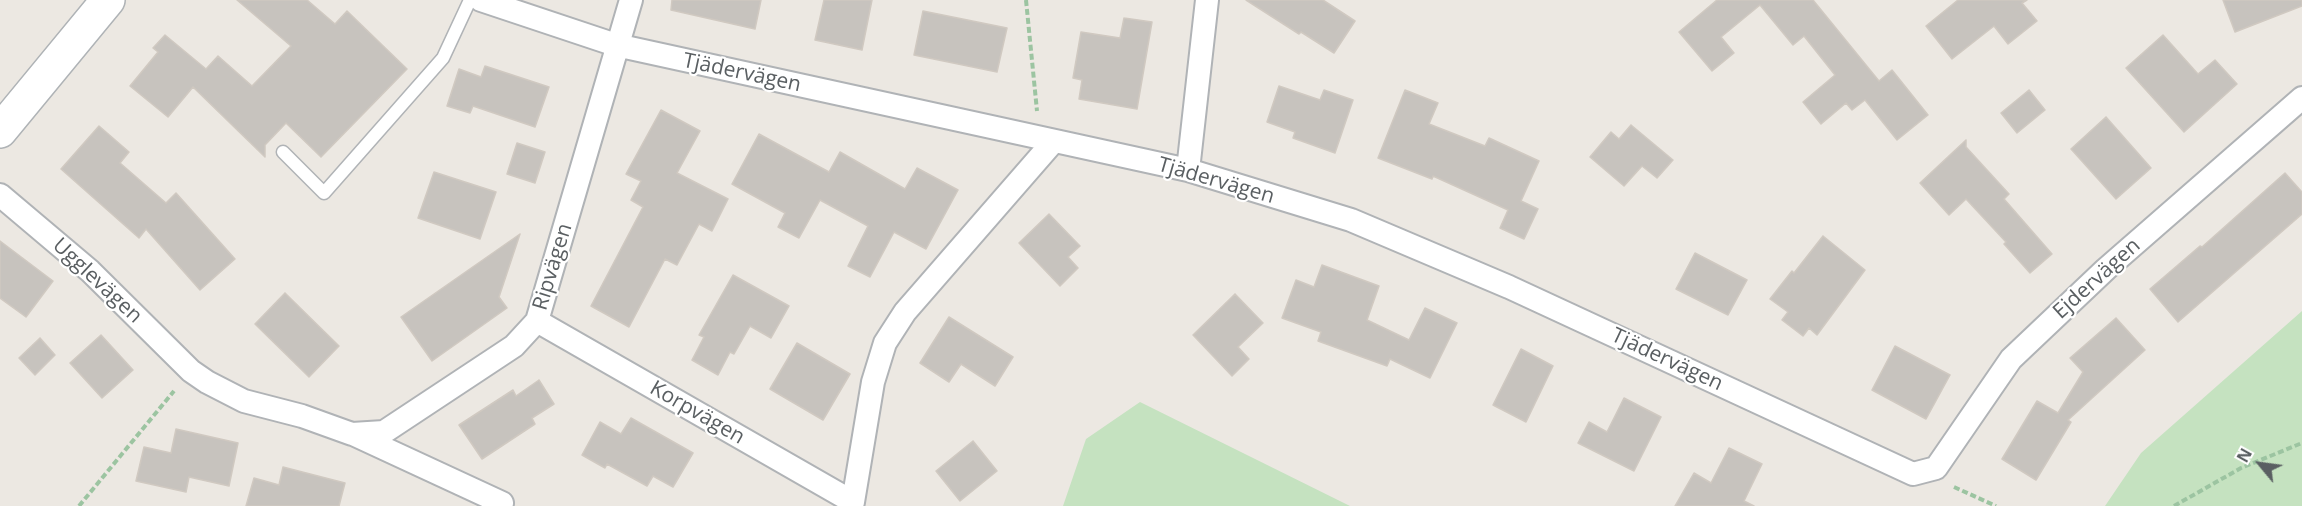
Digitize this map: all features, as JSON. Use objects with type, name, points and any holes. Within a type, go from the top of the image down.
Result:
[{"type":"street","points":[[0,131],[108,0]]},
{"type":"street","name":"Tjädervägen","points":[[481,0],[616,45],[1188,170],[1351,220],[1520,292],[1918,473]]},
{"type":"street","name":"Ripvägen","points":[[352,434],[384,432],[514,346],[537,321],[631,0]]},
{"type":"street","points":[[1188,170],[1207,0]]},
{"type":"street","name":"Ejdervägen","points":[[1918,473],[1936,468],[2011,358],[2106,269],[2302,98]]},
{"type":"street","points":[[852,504],[873,382],[885,343],[905,312],[1047,140]]},
{"type":"street","name":"Ugglevägen","points":[[0,195],[90,271],[191,371]]},
{"type":"street","name":"Korpvägen","points":[[537,321],[852,504]]},
{"type":"street","name":"Ripvägen","points":[[191,371],[244,401],[302,416],[352,434],[502,503]]},
{"type":"lane","points":[[283,152],[324,193],[443,58],[470,0]]},
{"type":"path","points":[[1026,0],[1047,140]]},
{"type":"path","points":[[79,506],[191,371]]},
{"type":"path","points":[[2174,506],[2241,468],[2302,443]]},
{"type":"path","points":[[1918,473],[1996,506]]},
{"type":"green space","points":[[2302,311],[2302,506],[2105,506],[2141,453]]},
{"type":"green space","points":[[1140,402],[1350,506],[1063,506],[1086,439]]},
{"type":"building","points":[[237,0],[307,0],[335,24],[347,11],[407,69],[321,157],[286,123],[265,145],[265,157],[193,87],[168,117],[130,86],[158,52],[153,48],[165,35],[206,69],[218,56],[252,86],[291,46]]},
{"type":"building","points":[[672,0],[761,0],[755,29],[671,10]]},
{"type":"building","points":[[824,0],[872,0],[862,50],[815,40]]},
{"type":"building","points":[[1246,0],[1323,0],[1355,21],[1334,53]]},
{"type":"building","points":[[1717,0],[1813,0],[1879,81],[1892,70],[1928,115],[1897,140],[1865,100],[1852,110],[1846,103],[1821,124],[1803,102],[1835,75],[1804,36],[1793,45],[1760,5],[1721,37],[1734,53],[1712,71],[1679,32]]},
{"type":"building","points":[[1958,0],[2027,0],[2022,3],[2037,21],[2008,44],[1994,26],[1952,59],[1926,26]]},
{"type":"building","points":[[2223,0],[2302,0],[2302,6],[2235,32]]},
{"type":"building","points":[[923,11],[1007,28],[997,72],[914,55]]},
{"type":"building","points":[[1124,18],[1152,22],[1137,109],[1079,99],[1082,80],[1073,78],[1081,32],[1120,38]]},
{"type":"building","points":[[2163,35],[2198,74],[2215,60],[2237,84],[2184,132],[2126,68]]},
{"type":"building","points":[[485,66],[549,87],[535,127],[473,106],[470,113],[447,106],[459,69],[481,77]]},
{"type":"building","points":[[1279,86],[1320,100],[1324,90],[1353,100],[1335,153],[1293,138],[1295,132],[1267,122]]},
{"type":"building","points":[[1405,90],[1438,103],[1429,124],[1485,146],[1489,138],[1539,161],[1521,201],[1538,209],[1524,239],[1500,228],[1508,210],[1433,176],[1432,179],[1378,158]]},
{"type":"building","points":[[2029,90],[2045,110],[2017,133],[2001,113]]},
{"type":"building","points":[[661,110],[700,131],[677,173],[728,199],[712,231],[699,224],[677,265],[665,259],[629,327],[591,306],[643,207],[631,200],[641,181],[626,174]]},
{"type":"building","points":[[2106,117],[2151,168],[2116,199],[2071,149]]},
{"type":"building","points":[[1631,125],[1673,160],[1657,178],[1642,166],[1624,186],[1590,157],[1611,132],[1619,139]]},
{"type":"building","points":[[99,126],[129,152],[120,163],[166,203],[176,193],[235,259],[200,290],[146,229],[139,238],[61,169]]},
{"type":"building","points":[[759,134],[829,172],[840,152],[905,189],[917,168],[958,190],[926,249],[894,232],[870,277],[848,266],[868,226],[820,200],[799,238],[778,227],[785,213],[732,184]]},
{"type":"building","points":[[1966,140],[1966,147],[2009,194],[2004,199],[2052,254],[2030,273],[2004,244],[2006,242],[1966,199],[1949,215],[1920,183]]},
{"type":"building","points":[[517,143],[545,152],[535,183],[507,174]]},
{"type":"building","points":[[434,172],[496,192],[480,239],[418,218]]},
{"type":"building","points":[[2285,173],[2302,192],[2302,214],[2178,322],[2150,289],[2200,246],[2202,247]]},
{"type":"building","points":[[1049,214],[1080,246],[1068,257],[1078,268],[1060,286],[1019,243]]},
{"type":"building","points":[[520,234],[499,297],[507,308],[432,361],[401,317]]},
{"type":"building","points":[[1823,236],[1865,270],[1817,335],[1809,328],[1803,336],[1782,320],[1788,312],[1770,299]]},
{"type":"building","points":[[0,241],[53,281],[26,317],[0,298]]},
{"type":"building","points":[[1695,253],[1747,280],[1728,315],[1676,289]]},
{"type":"building","points":[[1322,265],[1379,286],[1367,320],[1409,340],[1425,308],[1457,323],[1430,378],[1390,359],[1387,366],[1318,341],[1321,332],[1282,318],[1296,280],[1314,287]]},
{"type":"building","points":[[733,275],[789,306],[771,338],[750,326],[734,354],[730,352],[718,375],[692,360],[704,337],[699,335]]},
{"type":"building","points":[[285,293],[339,346],[309,377],[255,324]]},
{"type":"building","points":[[1235,294],[1263,323],[1238,347],[1249,359],[1232,376],[1193,335]]},
{"type":"building","points":[[949,317],[1013,357],[995,386],[961,364],[949,382],[920,363]]},
{"type":"building","points":[[2116,318],[2145,350],[2068,420],[2071,422],[2036,480],[2002,459],[2037,401],[2058,413],[2083,372],[2070,358]]},
{"type":"building","points":[[101,335],[133,370],[102,398],[70,363]]},
{"type":"building","points":[[40,338],[55,355],[35,375],[19,358]]},
{"type":"building","points":[[797,343],[850,374],[823,420],[770,389]]},
{"type":"building","points":[[1895,346],[1950,375],[1926,419],[1872,390]]},
{"type":"building","points":[[1521,349],[1553,366],[1526,422],[1493,405]]},
{"type":"building","points":[[539,380],[554,404],[532,418],[535,424],[482,459],[459,425],[513,390],[516,396]]},
{"type":"building","points":[[1624,398],[1661,417],[1634,471],[1578,443],[1589,422],[1607,432]]},
{"type":"building","points":[[631,418],[693,453],[673,487],[653,476],[647,486],[607,464],[605,468],[582,455],[600,422],[621,434]]},
{"type":"building","points":[[176,429],[238,443],[229,486],[189,477],[186,492],[136,481],[144,447],[171,453]]},
{"type":"building","points":[[973,441],[997,471],[960,501],[936,471]]},
{"type":"building","points":[[1729,448],[1762,464],[1744,501],[1754,506],[1675,506],[1694,473],[1711,483]]},
{"type":"building","points":[[283,467],[345,483],[339,506],[246,506],[254,478],[279,485]]}]
